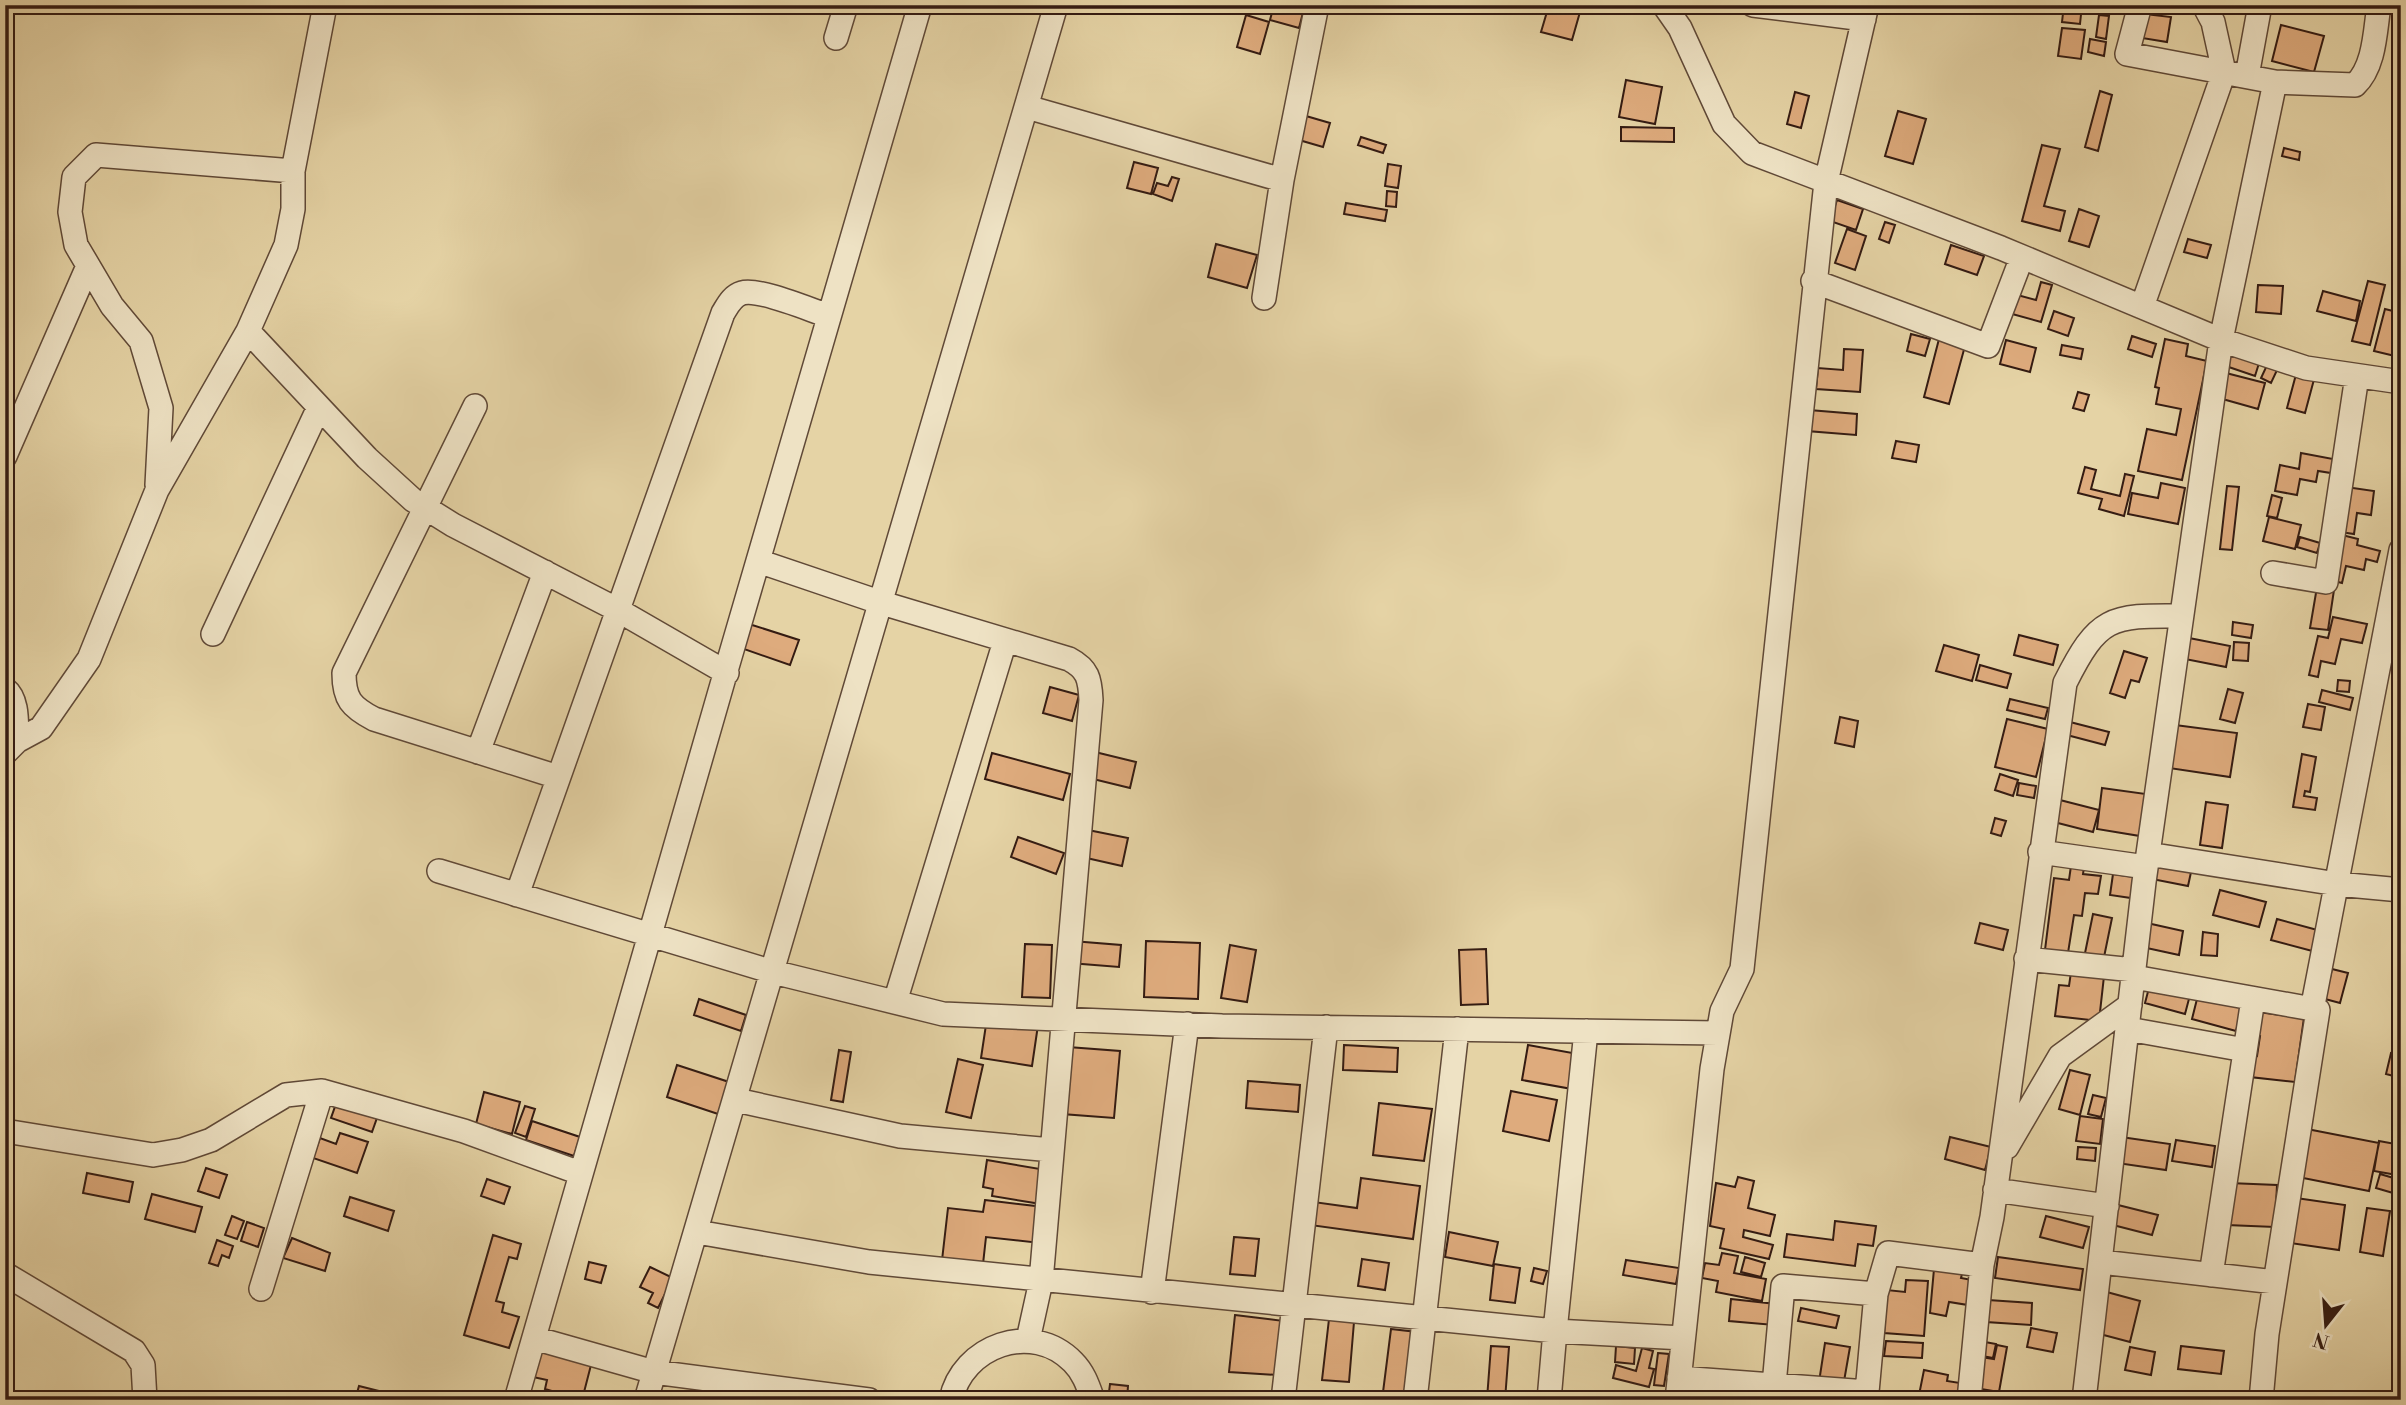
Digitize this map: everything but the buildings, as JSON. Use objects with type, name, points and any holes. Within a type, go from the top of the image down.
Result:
[{"type":"street","points":[[11,747],[41,728],[89,659],[157,490],[248,331],[286,245],[293,209],[293,171],[325,5]]},
{"type":"street","points":[[836,37],[846,5]]},
{"type":"street","points":[[516,1400],[648,934],[727,673],[920,5]]},
{"type":"street","points":[[646,1400],[1056,5]]},
{"type":"street","points":[[1264,298],[1282,180],[1317,5]]},
{"type":"street","points":[[1664,5],[1681,28],[1724,124],[1752,153],[2022,257],[2221,340],[2306,368],[2401,382]]},
{"type":"street","points":[[1753,5],[1865,12],[1826,182],[1813,281],[1795,492],[1757,803],[1742,970],[1722,1011],[1718,1033],[1678,1389],[1774,1385],[1867,1392],[1876,1294],[1888,1253],[1982,1265]]},
{"type":"street","points":[[2140,5],[2127,54],[2276,82],[2355,85],[2363,78],[2371,56],[2379,5]]},
{"type":"street","points":[[2142,307],[2224,72],[2213,22],[2204,5]]},
{"type":"street","points":[[2247,76],[2260,5]]},
{"type":"street","points":[[2084,1400],[2147,860],[2221,340],[2276,82]]},
{"type":"street","points":[[1027,107],[1282,180]]},
{"type":"street","points":[[157,490],[161,408],[141,341],[112,306],[76,246],[70,212],[75,177],[96,155],[293,171]]},
{"type":"street","points":[[1813,281],[1988,346],[2022,257]]},
{"type":"street","points":[[5,456],[88,266]]},
{"type":"street","points":[[517,895],[616,609],[723,313],[732,299],[743,293],[756,293],[829,316]]},
{"type":"street","points":[[248,331],[367,458],[424,507],[616,609],[727,673]]},
{"type":"street","points":[[2273,573],[2326,582],[2357,376]]},
{"type":"street","points":[[475,406],[344,673],[344,694],[353,708],[374,719],[558,777]]},
{"type":"street","points":[[213,635],[319,407]]},
{"type":"street","points":[[161,408],[198,417]]},
{"type":"street","points":[[2312,1010],[2401,550]]},
{"type":"street","points":[[758,561],[882,603],[1069,659],[1081,666],[1090,679],[1091,700],[1041,1282],[1028,1340]]},
{"type":"street","points":[[478,752],[545,572]]},
{"type":"street","points":[[1969,1400],[1982,1265],[1995,1190],[2065,684],[2094,634],[2108,623],[2123,617],[2181,615]]},
{"type":"street","points":[[895,1002],[1005,641]]},
{"type":"street","points":[[5,689],[11,693],[14,705],[11,747]]},
{"type":"street","points":[[2040,852],[2147,860],[2401,890]]},
{"type":"street","points":[[439,871],[773,972],[943,1014],[1187,1024],[1718,1033]]},
{"type":"street","points":[[2026,959],[2134,974],[2318,1010],[2275,1282],[2261,1400]]},
{"type":"street","points":[[2211,1275],[2253,999]]},
{"type":"street","points":[[1999,1161],[2060,1056],[2130,1004]]},
{"type":"street","points":[[1152,1292],[1187,1024]]},
{"type":"street","points":[[1283,1400],[1326,1027]]},
{"type":"street","points":[[1415,1400],[1457,1029]]},
{"type":"street","points":[[2128,1029],[2245,1050]]},
{"type":"street","points":[[1549,1400],[1586,1031]]},
{"type":"street","points":[[5,1131],[153,1154],[182,1150],[211,1140],[286,1095],[322,1091],[464,1131],[580,1173]]},
{"type":"street","points":[[261,1289],[322,1091]]},
{"type":"street","points":[[736,1100],[900,1136],[1052,1150]]},
{"type":"street","points":[[1995,1190],[2108,1206]]},
{"type":"street","points":[[697,1232],[869,1262],[1041,1282],[1555,1331],[1683,1338]]},
{"type":"street","points":[[2101,1262],[2275,1282]]},
{"type":"street","points":[[5,1274],[134,1350],[143,1365],[145,1400]]},
{"type":"street","points":[[1774,1385],[1783,1286],[1876,1294]]},
{"type":"street","points":[[534,1338],[654,1372],[869,1400]]},
{"type":"street","points":[[951,1400],[953,1387],[966,1365],[985,1350],[1007,1342],[1028,1340],[1053,1348],[1072,1361],[1086,1379],[1093,1400]]}]
